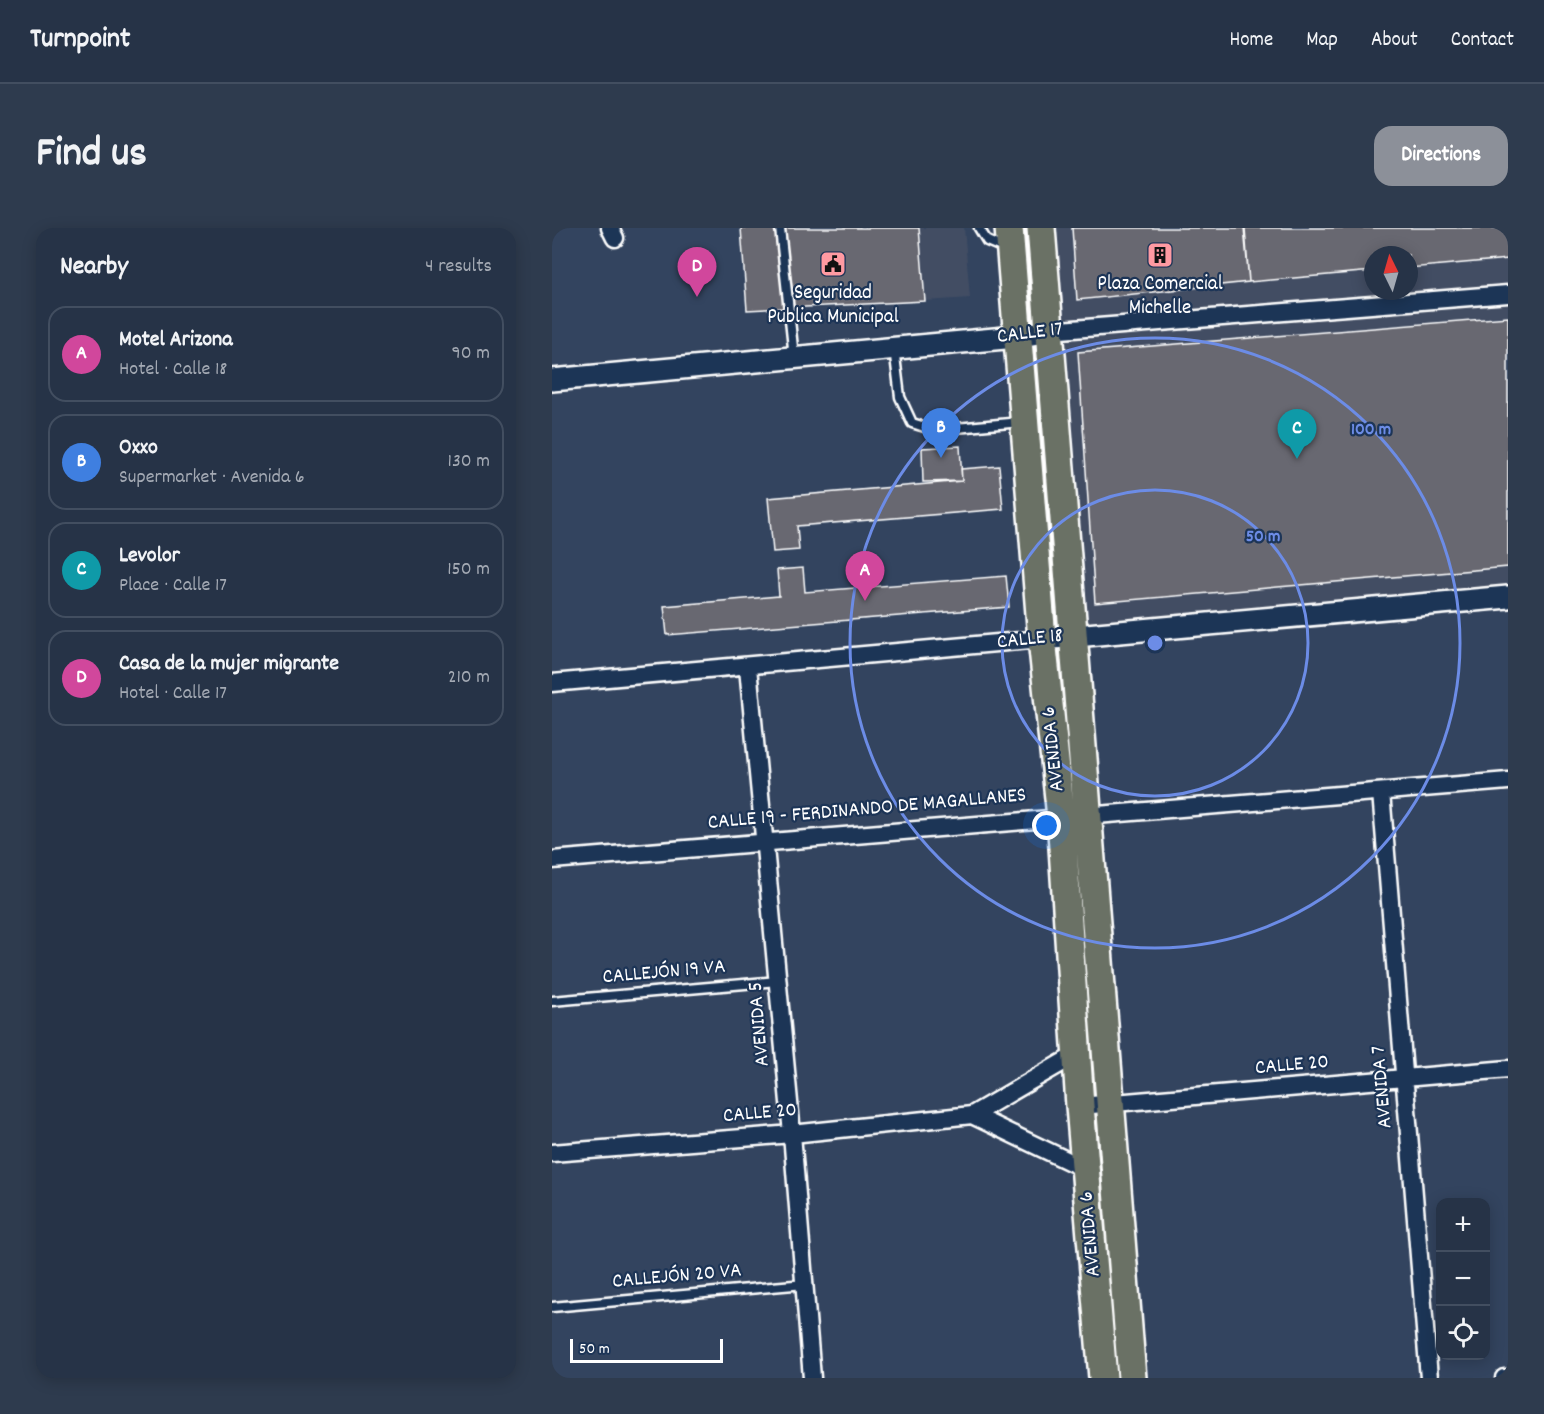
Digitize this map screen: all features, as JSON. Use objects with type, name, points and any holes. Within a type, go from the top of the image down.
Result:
[{"type":"main road","name":"AVENIDA 6","points":[[1041,228],[1074,635],[1077,1054],[1102,1378]]},
{"type":"main road","name":"AVENIDA 6","points":[[1009,239],[1042,639],[1074,817],[1111,1104],[1132,1378]]},
{"type":"street","name":"CALLE 17","points":[[552,380],[1016,337],[1048,331],[1508,294]]},
{"type":"street","name":"CALLE 18","points":[[552,683],[1508,597]]},
{"type":"street","name":"AVENIDA 5","points":[[748,667],[792,1134],[812,1378]]},
{"type":"street","name":"CALLE 19 - FERDINANDO DE MAGALLANES","points":[[552,860],[765,840],[1508,781]]},
{"type":"street","name":"AVENIDA 7","points":[[1381,792],[1429,1378]]},
{"type":"street","name":"CALLE 20","points":[[552,1154],[792,1134],[972,1115],[1077,1054]]},
{"type":"street","name":"CALLE 20","points":[[1080,1106],[1508,1069]]},
{"type":"street","points":[[972,1115],[1086,1169]]},
{"type":"lane","points":[[780,228],[794,357]]},
{"type":"lane","points":[[980,228],[987,241],[1009,239]]},
{"type":"lane","points":[[894,348],[900,397],[912,423],[934,430],[1023,422]]},
{"type":"lane","name":"CALLEJÓN 19 VA","points":[[552,1000],[778,981]]},
{"type":"lane","name":"CALLEJÓN 20 VA","points":[[552,1307],[804,1284]]},
{"type":"shaded area","points":[[919,228],[964,228],[970,298],[925,301]]},
{"type":"shaded area","points":[[1057,228],[1508,228],[1508,590],[1088,623]]},
{"type":"building","name":"Seguridad Publica Municipal","points":[[741,228],[919,228],[925,301],[747,310]]},
{"type":"building","name":"Plaza Comercial Michelle","points":[[1072,228],[1244,228],[1249,282],[1077,300]]},
{"type":"building","points":[[1245,228],[1508,228],[1508,259],[1418,267],[1418,246],[1364,246],[1364,272],[1249,282]]},
{"type":"building","points":[[1508,317],[1508,567],[1095,603],[1078,352]]},
{"type":"building","points":[[960,446],[962,481],[923,482],[922,448]]},
{"type":"building","points":[[999,466],[1003,509],[797,526],[799,550],[773,552],[768,498],[962,481],[961,469]]},
{"type":"building","points":[[803,568],[805,592],[1006,576],[1009,607],[667,635],[664,606],[779,596],[777,570]]},
{"type":"place","name":"Plaza Comercial Michelle","points":[[1160,255]]},
{"type":"place","name":"Seguridad Publica Municipal","points":[[833,264]]},
{"type":"place","name":"Casa de la mujer migrante","points":[[697,297]]},
{"type":"place","name":"Oxxo","points":[[941,458]]},
{"type":"place","name":"Levolor","points":[[1297,459]]},
{"type":"place","name":"Motel Arizona","points":[[865,601]]}]
